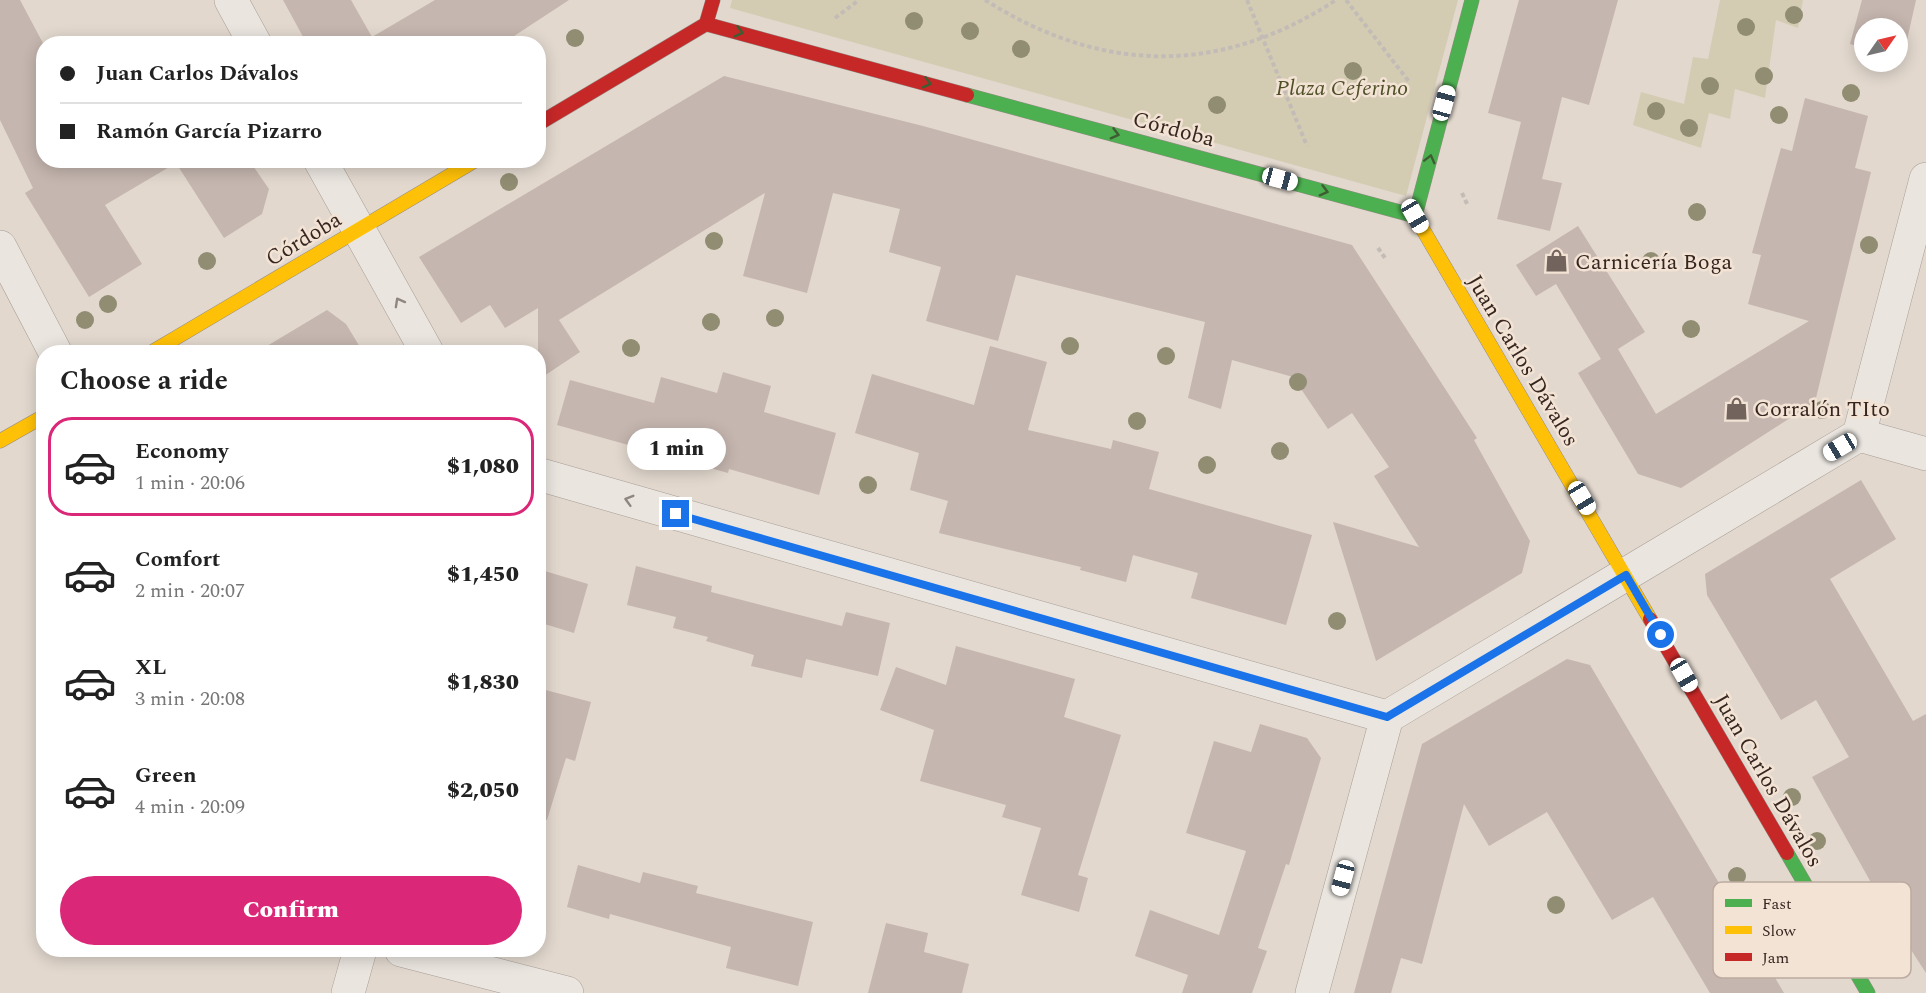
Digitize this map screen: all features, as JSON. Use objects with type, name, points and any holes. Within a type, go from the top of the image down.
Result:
[{"type":"main road","points":[[546,119],[706,24],[713,0]]},
{"type":"main road","points":[[1415,216],[1472,0]]},
{"type":"main road","name":"Córdoba","points":[[706,24],[1415,216]]},
{"type":"main road","name":"Córdoba","points":[[164,345],[463,168]]},
{"type":"main road","name":"Juan Carlos Dávalos","points":[[1415,216],[1804,882]]},
{"type":"main road","points":[[0,441],[36,421]]},
{"type":"main road","name":"Juan Carlos Dávalos","points":[[1859,978],[1868,993]]},
{"type":"street","points":[[231,0],[251,36]]},
{"type":"street","points":[[324,168],[423,345]]},
{"type":"street","points":[[1312,993],[1387,717],[1859,435],[1926,179]]},
{"type":"street","points":[[0,247],[51,345]]},
{"type":"street","points":[[1859,435],[1926,454]]},
{"type":"street","points":[[546,476],[1387,717]]},
{"type":"street","points":[[348,993],[358,957]]},
{"type":"street","points":[[428,957],[567,993]]},
{"type":"path","points":[[830,23],[859,0]]},
{"type":"path","points":[[985,0],[1047,35],[1116,54],[1187,56],[1263,40],[1304,21],[1336,0]]},
{"type":"path","points":[[1247,0],[1310,154]]},
{"type":"path","points":[[1346,0],[1417,92]]},
{"type":"green space","name":"Plaza Ceferino","points":[[732,0],[1458,0],[1406,196],[730,8]]},
{"type":"green space","points":[[1720,0],[1803,0],[1798,28],[1776,20],[1765,98],[1735,89],[1730,119],[1709,113],[1701,148],[1633,125],[1641,92],[1684,104],[1693,57],[1708,59]]},
{"type":"building","points":[[0,0],[20,0],[39,36],[36,36],[36,168],[168,168],[105,205],[142,264],[89,297],[25,193],[33,188],[0,120]]},
{"type":"building","points":[[283,0],[351,0],[371,36],[303,36]]},
{"type":"building","points":[[435,0],[569,0],[514,36],[374,36]]},
{"type":"building","points":[[1519,0],[1618,0],[1589,105],[1562,97],[1542,179],[1562,183],[1550,231],[1497,219],[1521,122],[1488,113]]},
{"type":"building","points":[[1862,0],[1916,0],[1908,36],[1908,18],[1857,18]]},
{"type":"building","points":[[1854,29],[1854,45],[1850,44]]},
{"type":"building","points":[[724,76],[923,126],[1352,245],[1477,438],[1474,440],[1530,541],[1522,573],[1376,661],[1333,522],[1419,547],[1374,476],[1389,467],[1352,413],[1328,429],[1293,377],[1232,360],[1221,409],[1188,398],[1205,322],[1016,275],[998,341],[926,321],[941,267],[889,252],[900,209],[833,193],[807,293],[743,276],[765,193],[559,320],[580,352],[546,375],[546,345],[538,345],[538,308],[505,328],[490,305],[461,323],[419,257]]},
{"type":"building","points":[[1805,98],[1868,116],[1855,168],[1871,172],[1815,402],[1681,488],[1638,474],[1578,373],[1601,359],[1556,284],[1536,296],[1516,265],[1578,226],[1645,332],[1618,349],[1656,414],[1809,321],[1748,304],[1761,255],[1752,253],[1781,148],[1792,151]]},
{"type":"building","points":[[179,168],[255,168],[269,189],[262,214],[224,238]]},
{"type":"building","points":[[327,310],[346,324],[359,345],[269,345]]},
{"type":"building","points":[[990,346],[1047,362],[1028,430],[1111,449],[1113,440],[1159,452],[1149,489],[1312,535],[1286,625],[1191,598],[1198,573],[1133,555],[1126,582],[1080,570],[1081,567],[939,533],[948,501],[910,490],[919,453],[855,433],[872,374],[974,405]]},
{"type":"building","points":[[723,372],[771,386],[764,412],[836,433],[819,495],[729,469],[728,473],[557,425],[570,380],[654,403],[661,377],[717,393]]},
{"type":"building","points":[[1861,480],[1896,539],[1830,579],[1913,721],[1926,714],[1926,973],[1911,950],[1911,882],[1871,882],[1812,777],[1849,757],[1816,700],[1781,720],[1707,595],[1705,574]]},
{"type":"building","points":[[636,566],[712,586],[711,592],[842,626],[846,612],[890,623],[878,676],[806,659],[802,678],[751,666],[754,655],[706,641],[708,637],[673,628],[676,617],[627,605]]},
{"type":"building","points":[[546,571],[588,584],[574,633],[546,624]]},
{"type":"building","points":[[956,646],[1075,679],[1064,717],[1121,735],[1078,875],[1088,878],[1079,912],[1021,895],[1041,828],[1002,817],[1006,805],[920,781],[934,730],[880,710],[896,667],[946,685]]},
{"type":"building","points":[[1567,659],[1590,665],[1718,882],[1713,882],[1713,978],[1775,978],[1784,993],[1710,993],[1653,897],[1612,920],[1547,812],[1489,846],[1464,804],[1422,964],[1401,958],[1391,993],[1354,993],[1422,744]]},
{"type":"building","points":[[546,690],[591,702],[575,761],[566,758],[547,820]]},
{"type":"building","points":[[1260,724],[1307,738],[1321,758],[1289,865],[1286,864],[1258,948],[1267,951],[1252,993],[1182,993],[1188,975],[1135,956],[1150,910],[1219,935],[1246,851],[1186,833],[1214,741],[1251,752]]},
{"type":"building","points":[[578,865],[640,883],[643,872],[698,886],[696,893],[813,922],[798,986],[726,968],[731,947],[610,914],[609,919],[567,907]]},
{"type":"building","points":[[886,923],[928,933],[924,952],[969,964],[962,993],[868,993]]},
{"type":"traffic: fast","points":[[1415,216],[1472,0]]},
{"type":"traffic: fast","points":[[967,95],[1415,216]]},
{"type":"traffic: fast","points":[[1787,853],[1804,882]]},
{"type":"traffic: fast","points":[[1859,978],[1868,993]]},
{"type":"traffic: slow","points":[[164,345],[462,168]]},
{"type":"traffic: slow","points":[[1415,216],[1650,619]]},
{"type":"traffic: slow","points":[[0,441],[36,421]]},
{"type":"traffic: jam","points":[[713,0],[706,24],[967,95]]},
{"type":"traffic: jam","points":[[546,119],[706,24]]},
{"type":"traffic: jam","points":[[1650,619],[1787,853]]},
{"type":"place","name":"Carnicería Boga","points":[[1557,261]]},
{"type":"place","name":"Corralón TIto","points":[[1736,408]]},
{"type":"route","points":[[676,514],[1387,717],[1626,575],[1661,635]]}]
